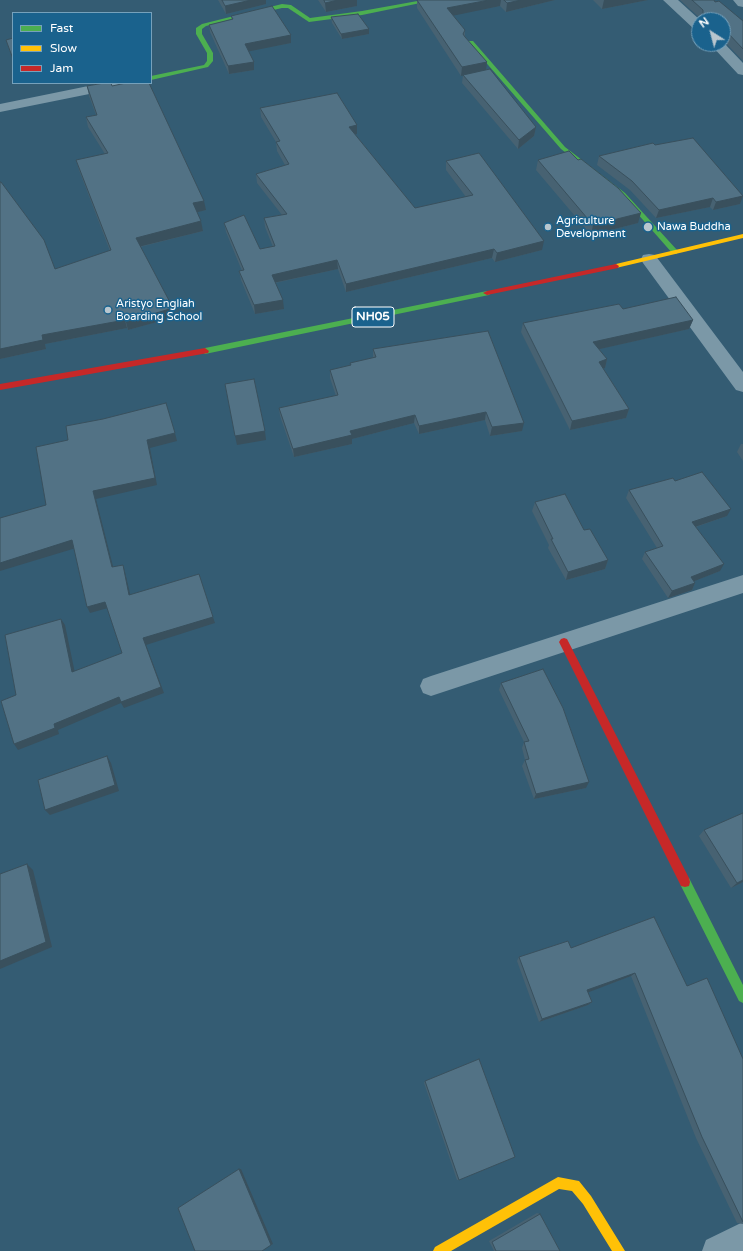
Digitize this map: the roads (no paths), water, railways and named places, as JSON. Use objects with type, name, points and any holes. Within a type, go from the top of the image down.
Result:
[{"type":"street","points":[[152,78],[206,66],[210,61],[210,53],[199,34],[199,28],[204,25],[282,6],[289,6],[309,20],[362,13],[432,0]]},
{"type":"street","points":[[670,0],[691,19]]},
{"type":"street","points":[[740,0],[743,3]]},
{"type":"street","points":[[471,42],[563,148],[623,194],[675,252]]},
{"type":"street","points":[[725,52],[743,71]]},
{"type":"street","points":[[0,108],[119,84]]},
{"type":"street","name":"NH05","points":[[0,387],[234,346],[649,259],[743,236]]},
{"type":"street","points":[[649,259],[743,385]]},
{"type":"street","points":[[432,686],[743,584]]},
{"type":"street","points":[[564,642],[743,997]]},
{"type":"street","points":[[439,1251],[558,1183],[575,1185],[587,1200],[619,1251]]},
{"type":"street","points":[[716,1251],[743,1237]]},
{"type":"place","name":"Agriculture Development","points":[[548,227]]},
{"type":"place","name":"Nawa Buddha","points":[[648,227]]},
{"type":"place","name":"Aristyo Engliah Boarding School","points":[[108,310]]}]
